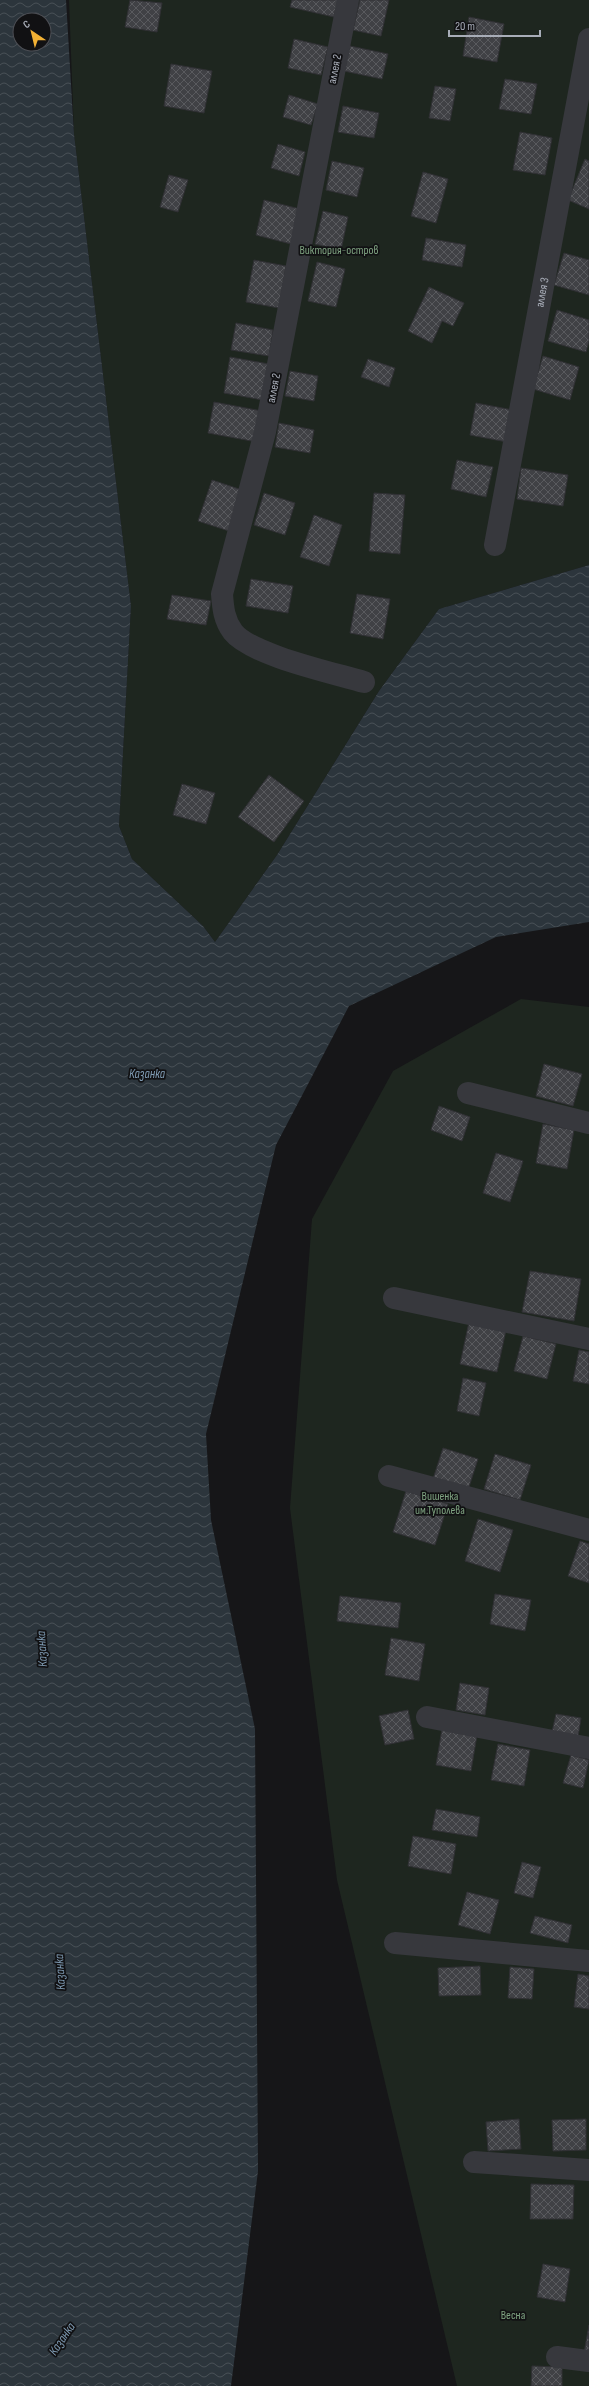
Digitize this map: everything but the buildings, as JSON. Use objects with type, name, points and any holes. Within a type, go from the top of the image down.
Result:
[{"type":"lane","name":"аллея 2","points":[[348,0],[265,432],[222,594],[224,614],[234,632],[249,645],[272,654],[364,682]]},
{"type":"lane","name":"аллея 3","points":[[495,545],[589,39]]},
{"type":"lane","points":[[468,1093],[589,1123]]},
{"type":"lane","points":[[394,1298],[589,1339]]},
{"type":"lane","points":[[389,1476],[589,1530]]},
{"type":"lane","points":[[427,1717],[589,1748]]},
{"type":"lane","points":[[394,1943],[589,1962]]},
{"type":"lane","points":[[474,2162],[589,2170]]},
{"type":"lane","points":[[557,2357],[589,2361]]},
{"type":"green space","name":"Виктория-остров","points":[[69,0],[589,0],[589,565],[439,609],[379,691],[277,855],[215,942],[203,926],[132,859],[119,826],[131,606],[74,134]]},
{"type":"green space","name":"Вишенка им.Туполева","points":[[521,999],[589,1007],[589,2386],[457,2386],[337,1880],[290,1508],[312,1219],[393,1071]]},
{"type":"water","name":"Казанка","points":[[0,0],[66,0],[74,134],[131,606],[119,826],[132,859],[203,926],[215,942],[277,855],[379,691],[439,609],[589,565],[589,922],[496,937],[349,1006],[276,1145],[206,1434],[211,1520],[255,1729],[258,2171],[231,2386],[0,2386]]},
{"type":"park label","name":"Весна","points":[[513,2315]]}]
